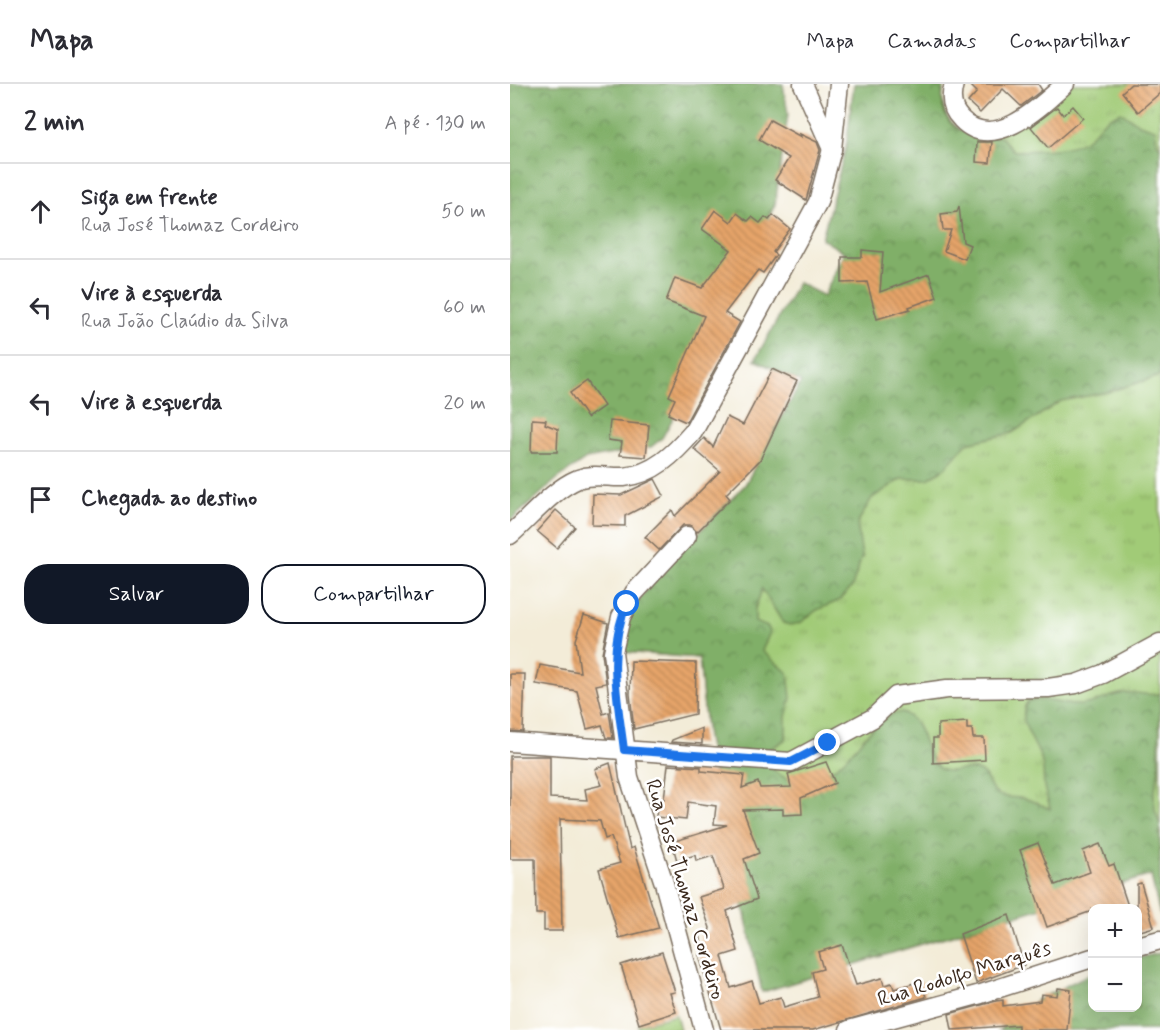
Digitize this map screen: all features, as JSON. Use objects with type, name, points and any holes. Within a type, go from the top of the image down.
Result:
[{"type":"street","points":[[803,84],[832,149]]},
{"type":"street","points":[[510,536],[559,490],[577,480],[593,476],[625,477],[653,468],[676,451],[699,422],[818,202],[832,149],[839,84]]},
{"type":"street","points":[[954,84],[952,102],[956,114],[977,131],[989,132],[1004,128],[1024,117],[1065,84]]},
{"type":"street","name":"Rua José Thomaz Cordeiro","points":[[687,536],[634,593],[617,629],[613,652],[629,777],[690,971],[704,1030]]},
{"type":"street","points":[[510,742],[791,762],[873,718],[896,696],[947,689],[1048,688],[1076,684],[1103,674],[1160,643]]},
{"type":"street","points":[[1142,945],[1160,940]]},
{"type":"street","name":"Rua Rodolfo Marquês","points":[[849,1030],[981,994],[1088,959]]},
{"type":"green space","points":[[510,84],[783,84],[788,114],[775,204],[693,382],[662,438],[651,447],[586,459],[557,479],[510,521]]},
{"type":"green space","points":[[854,84],[944,84],[943,103],[948,118],[959,129],[976,138],[1073,84],[1160,84],[1160,915],[1151,875],[762,992],[707,738],[699,658],[624,652],[656,577],[745,485],[801,382],[755,360],[798,283],[824,296],[844,252],[822,239],[846,147]]},
{"type":"green space","points":[[854,84],[944,84],[942,99],[944,111],[948,120],[955,127],[975,135],[1001,137],[1014,151],[1062,148],[1081,143],[1104,121],[1121,112],[1139,124],[1155,129],[1157,143],[1160,147],[1160,376],[1108,392],[1061,401],[1012,433],[967,443],[945,468],[928,479],[901,479],[872,498],[857,524],[862,556],[852,587],[838,601],[817,610],[800,623],[790,625],[783,623],[762,589],[755,609],[755,622],[768,627],[770,632],[762,651],[788,673],[791,698],[786,717],[786,739],[767,751],[765,758],[775,771],[789,779],[819,777],[845,759],[875,726],[887,717],[901,712],[915,722],[929,754],[939,768],[947,771],[976,770],[983,774],[999,795],[1028,800],[1050,809],[1042,762],[1025,724],[1024,708],[1028,701],[1041,700],[1078,705],[1122,694],[1160,694],[1159,770],[1154,794],[1155,809],[1160,825],[1160,915],[1151,875],[762,992],[707,738],[699,658],[624,652],[624,636],[633,608],[656,577],[745,485],[801,382],[755,360],[798,283],[824,296],[844,252],[822,239],[846,147]]},
{"type":"green space","points":[[1160,953],[1160,1030],[999,1030],[1037,1000],[1088,975],[1088,1012],[1142,1012],[1142,957]]},
{"type":"green space","points":[[676,1015],[680,1030],[639,1030],[638,1025]]},
{"type":"building","points":[[969,84],[1038,84],[1042,90],[1021,106],[1003,89],[980,113],[968,102],[977,92]]},
{"type":"building","points":[[1131,84],[1160,84],[1160,93],[1138,112],[1122,92]]},
{"type":"building","points":[[1073,106],[1083,118],[1048,148],[1031,127],[1057,107],[1063,115]]},
{"type":"building","points":[[770,120],[801,137],[800,134],[817,142],[820,150],[806,200],[775,180],[789,158],[759,140]]},
{"type":"building","points":[[977,142],[992,142],[990,163],[976,162]]},
{"type":"building","points":[[959,206],[963,242],[970,245],[965,259],[944,251],[951,230],[943,230],[941,214],[957,212]]},
{"type":"building","points":[[715,210],[731,222],[737,213],[748,221],[752,217],[760,223],[765,217],[769,220],[773,215],[790,229],[773,252],[776,255],[763,273],[758,270],[725,313],[740,322],[686,422],[668,414],[675,399],[669,396],[704,316],[666,301],[675,278],[702,288],[731,250],[702,229]]},
{"type":"building","points":[[862,250],[883,252],[880,292],[929,274],[937,297],[909,307],[910,309],[877,319],[867,282],[842,283],[842,257],[862,257]]},
{"type":"building","points":[[772,369],[797,381],[760,460],[726,494],[730,499],[697,532],[690,525],[683,525],[659,550],[645,537],[672,510],[675,516],[720,471],[694,449],[704,438],[713,447],[727,417],[743,425]]},
{"type":"building","points":[[587,381],[604,406],[587,418],[570,393]]},
{"type":"building","points":[[532,419],[546,420],[545,424],[558,429],[557,452],[531,452]]},
{"type":"building","points":[[610,421],[649,425],[646,457],[620,455],[622,442],[608,440]]},
{"type":"building","points":[[655,479],[664,496],[625,516],[625,526],[592,525],[593,494],[621,495]]},
{"type":"building","points":[[556,510],[575,527],[557,548],[537,531]]},
{"type":"building","points":[[584,615],[608,623],[602,653],[606,683],[596,685],[603,714],[609,712],[613,738],[606,738],[602,725],[587,729],[577,691],[536,684],[540,665],[580,672],[576,640]]},
{"type":"building","points":[[631,661],[696,663],[695,714],[634,729],[630,694]]},
{"type":"building","points":[[510,674],[525,674],[523,732],[510,731]]},
{"type":"building","points":[[967,722],[967,729],[972,729],[973,738],[984,738],[985,760],[933,763],[933,738],[938,738],[938,724]]},
{"type":"building","points":[[702,728],[702,744],[671,742],[672,740]]},
{"type":"building","points":[[510,756],[550,756],[550,798],[587,800],[585,789],[602,785],[595,769],[610,763],[630,849],[634,847],[659,928],[619,938],[599,869],[620,863],[611,837],[605,839],[600,821],[560,819],[562,931],[544,931],[544,914],[536,914],[535,859],[510,859]]},
{"type":"building","points":[[826,762],[835,783],[801,798],[802,814],[783,815],[783,809],[743,810],[759,853],[744,859],[757,899],[727,911],[738,951],[722,956],[731,988],[752,981],[759,1003],[781,997],[784,1007],[818,997],[812,972],[823,969],[818,952],[842,945],[856,985],[882,978],[884,985],[892,983],[894,989],[921,981],[926,997],[813,1030],[721,1030],[699,955],[703,954],[700,934],[709,932],[710,928],[699,897],[724,889],[713,856],[696,861],[695,855],[677,861],[672,842],[727,825],[714,824],[716,806],[688,802],[686,820],[656,817],[658,798],[664,799],[668,765],[701,767],[701,771],[744,775],[742,788],[758,782],[760,788],[791,787],[788,774]]},
{"type":"building","points":[[1038,843],[1055,885],[1090,872],[1083,851],[1100,844],[1109,866],[1114,864],[1127,904],[1088,904],[1088,912],[1047,927],[1020,850]]},
{"type":"building","points":[[1141,883],[1154,927],[1142,931],[1142,904],[1137,904],[1137,884]]},
{"type":"building","points":[[1009,915],[1024,965],[976,983],[960,934]]},
{"type":"building","points":[[662,952],[675,992],[670,993],[676,1012],[639,1024],[621,965]]},
{"type":"building","points":[[1058,988],[1071,990],[1067,1030],[1018,1030],[1018,1025],[952,1030],[949,1014],[1003,1000],[1003,1006],[1040,1001],[1041,994],[1057,996]]},
{"type":"route","points":[[627,604],[617,629],[613,652],[624,750],[791,762],[809,755],[828,743]]}]
